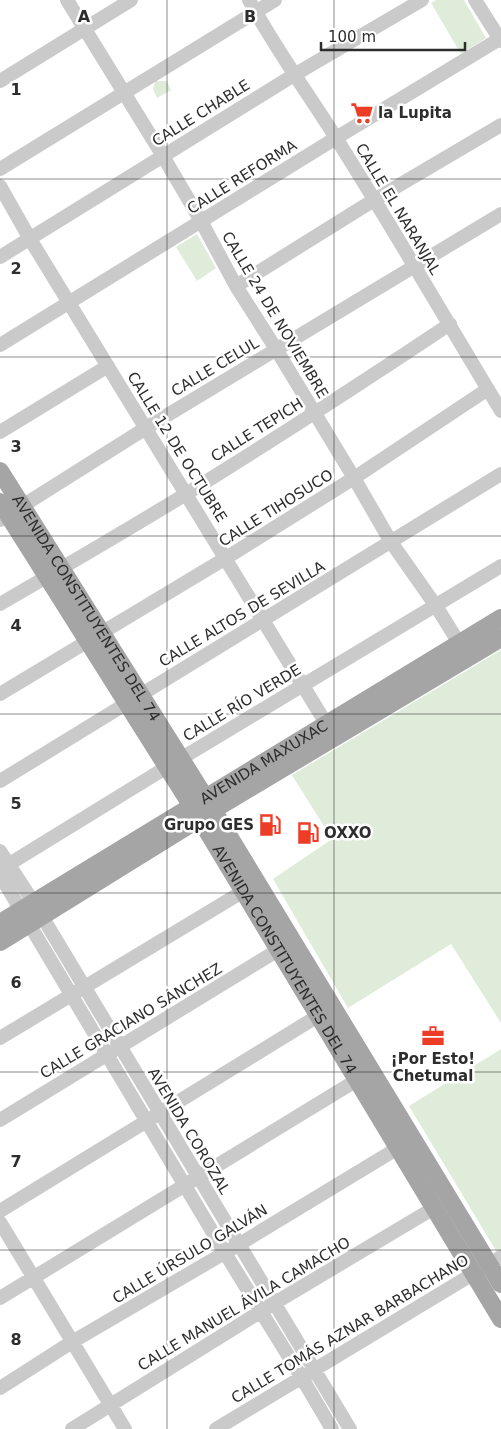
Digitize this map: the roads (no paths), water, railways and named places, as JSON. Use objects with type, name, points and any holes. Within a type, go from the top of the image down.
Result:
[{"type":"main road","name":"AVENIDA CONSTITUYENTES DEL 74","points":[[0,470],[8,511],[54,573],[134,698],[384,1109],[495,1260],[501,1284]]},
{"type":"main road","name":"AVENIDA MAXUXAC","points":[[0,942],[32,914],[202,808],[327,725],[501,618]]},
{"type":"main road","name":"AVENIDA MAXUXAC","points":[[202,808],[501,638]]},
{"type":"main road","name":"AVENIDA CONSTITUYENTES DEL 74","points":[[250,887],[278,950],[326,1012],[357,1080],[384,1109],[398,1148],[501,1319]]},
{"type":"main road","name":"AVENIDA MAXUXAC","points":[[0,923],[32,914]]},
{"type":"street","name":"CALLE 24 DE NOVIEMBRE","points":[[67,0],[163,156],[236,286],[276,349],[391,542],[436,606],[459,643]]},
{"type":"street","points":[[0,81],[131,0]]},
{"type":"street","points":[[0,169],[124,93],[252,6],[275,0]]},
{"type":"street","name":"CALLE CHABLE","points":[[0,257],[294,75],[422,0]]},
{"type":"street","points":[[475,0],[501,40]]},
{"type":"street","name":"CALLE EL NARANJAL","points":[[252,6],[294,75],[336,138],[501,411]]},
{"type":"street","name":"CALLE REFORMA","points":[[0,345],[336,138],[501,40]]},
{"type":"street","points":[[236,286],[374,200],[501,125]]},
{"type":"street","name":"CALLE 12 DE OCTUBRE","points":[[0,186],[68,302],[327,725]]},
{"type":"street","name":"CALLE CELUL","points":[[8,511],[501,214]]},
{"type":"street","name":"CALLE TEPICH","points":[[0,604],[186,494],[314,414],[450,324]]},
{"type":"street","points":[[0,432],[108,366]]},
{"type":"street","name":"CALLE TIHOSUCO","points":[[0,694],[226,558],[354,478],[488,389]]},
{"type":"street","name":"CALLE ALTOS DE SEVILLA","points":[[0,781],[501,474]]},
{"type":"street","name":"CALLE RÍO VERDE","points":[[4,867],[501,566]]},
{"type":"street","name":"AVENIDA COROZAL","points":[[0,851],[4,867],[32,914],[72,994],[225,1253],[314,1370],[350,1428]]},
{"type":"street","name":"AVENIDA COROZAL","points":[[0,875],[32,914],[84,987],[198,1176],[238,1245],[302,1378],[332,1429]]},
{"type":"street","points":[[0,1038],[250,887]]},
{"type":"street","name":"CALLE GRACIANO SÁNCHEZ","points":[[0,1120],[278,950]]},
{"type":"street","points":[[0,1211],[326,1012]]},
{"type":"street","points":[[0,1298],[357,1080]]},
{"type":"street","name":"CALLE ÚRSULO GALVÁN","points":[[0,1388],[72,1342],[225,1253],[398,1148]]},
{"type":"street","name":"CALLE MANUEL ÁVILA CAMACHO","points":[[72,1429],[434,1208]]},
{"type":"street","points":[[0,1222],[126,1429]]},
{"type":"street","name":"CALLE TOMÁS AZNAR BARBACHANO","points":[[216,1429],[495,1260]]},
{"type":"place","name":"la Lupita","points":[[362,113]]},
{"type":"place","name":"Grupo GES","points":[[270,825]]},
{"type":"place","name":"OXXO","points":[[308,833]]},
{"type":"place","name":"¡Por Esto! Chetumal","points":[[433,1036]]}]
